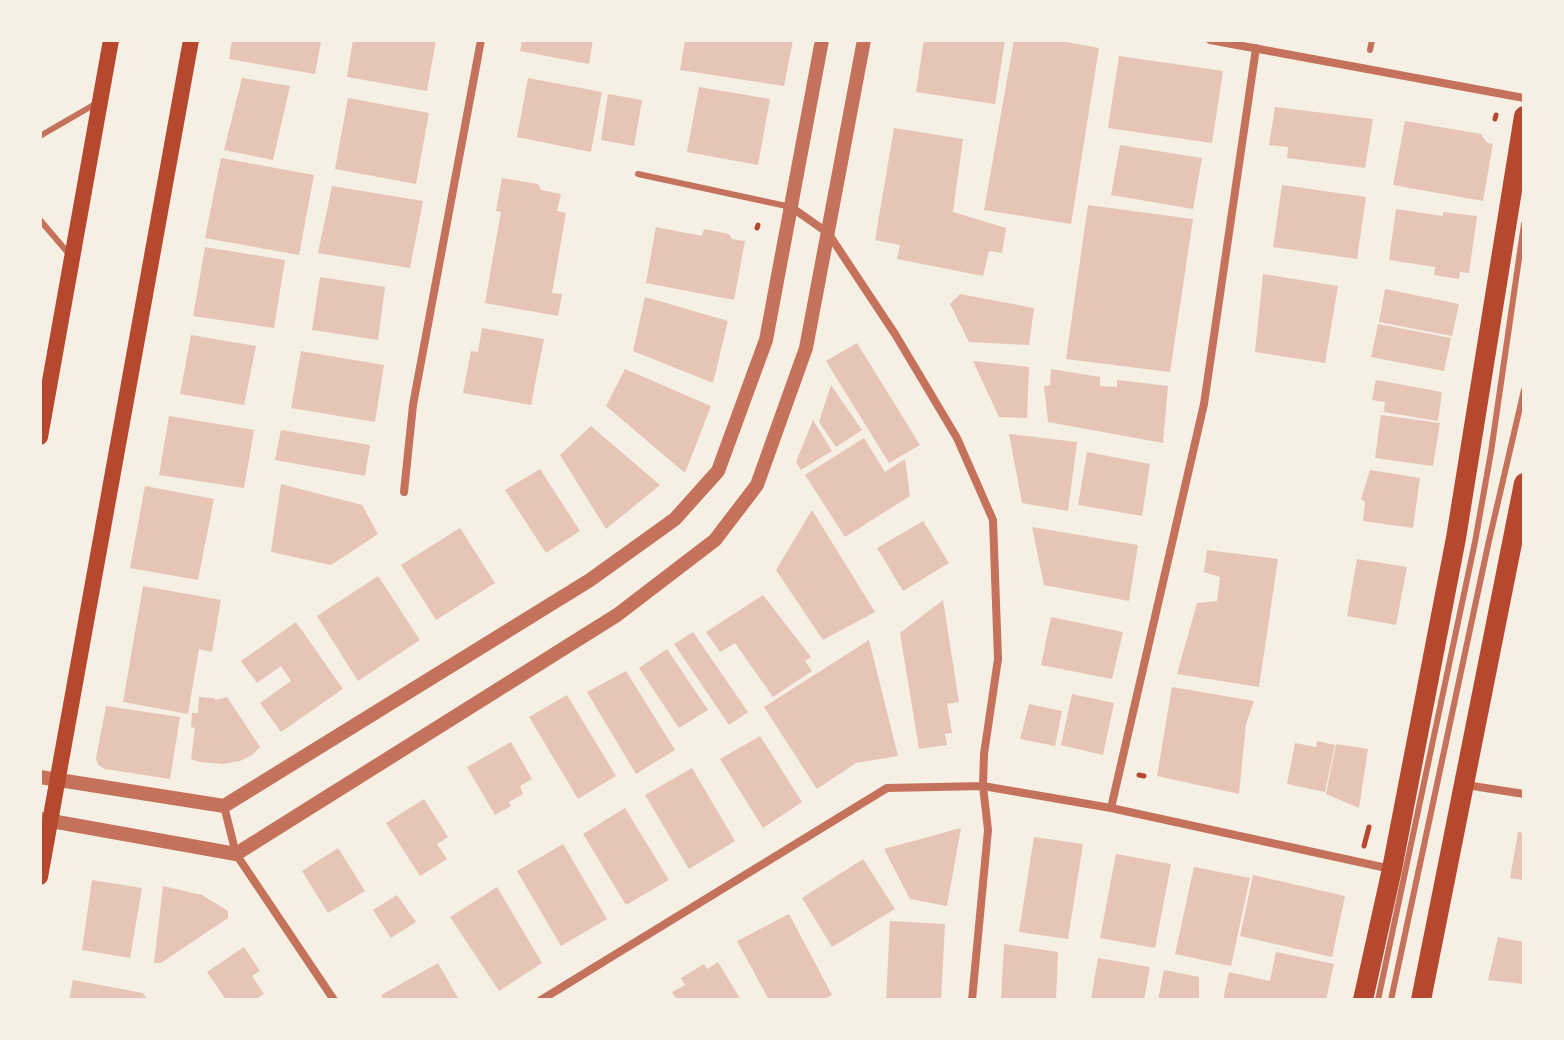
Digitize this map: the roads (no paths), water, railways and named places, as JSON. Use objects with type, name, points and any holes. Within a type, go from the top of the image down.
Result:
[{"type":"main road","points":[[40,437],[111,40]]},
{"type":"main road","points":[[40,877],[46,820],[57,779],[191,40]]},
{"type":"main road","points":[[1363,1000],[1392,869],[1456,538],[1524,116]]},
{"type":"main road","points":[[1421,1000],[1524,483]]},
{"type":"street","points":[[404,492],[413,405],[481,40]]},
{"type":"street","points":[[40,777],[224,806],[590,580],[675,519],[718,471],[766,340],[822,40]]},
{"type":"street","points":[[46,820],[236,854],[617,615],[715,540],[757,485],[806,348],[864,40]]},
{"type":"street","points":[[1210,40],[1524,98]]},
{"type":"street","points":[[1111,808],[1204,404],[1256,48]]},
{"type":"street","points":[[791,207],[828,233],[895,334],[957,438],[993,520],[998,659],[984,754],[983,786],[988,830],[972,1000]]},
{"type":"street","points":[[1466,785],[1524,794]]},
{"type":"street","points":[[541,1000],[887,788],[983,786],[1111,808],[1392,869]]},
{"type":"street","points":[[224,806],[236,854],[334,1000]]},
{"type":"lane","points":[[1370,50],[1372,40]]},
{"type":"lane","points":[[40,136],[100,101]]},
{"type":"lane","points":[[638,174],[791,207]]},
{"type":"lane","points":[[40,220],[72,258]]},
{"type":"lane","points":[[1378,1000],[1475,542],[1524,224]]},
{"type":"lane","points":[[1391,1000],[1524,390]]}]
